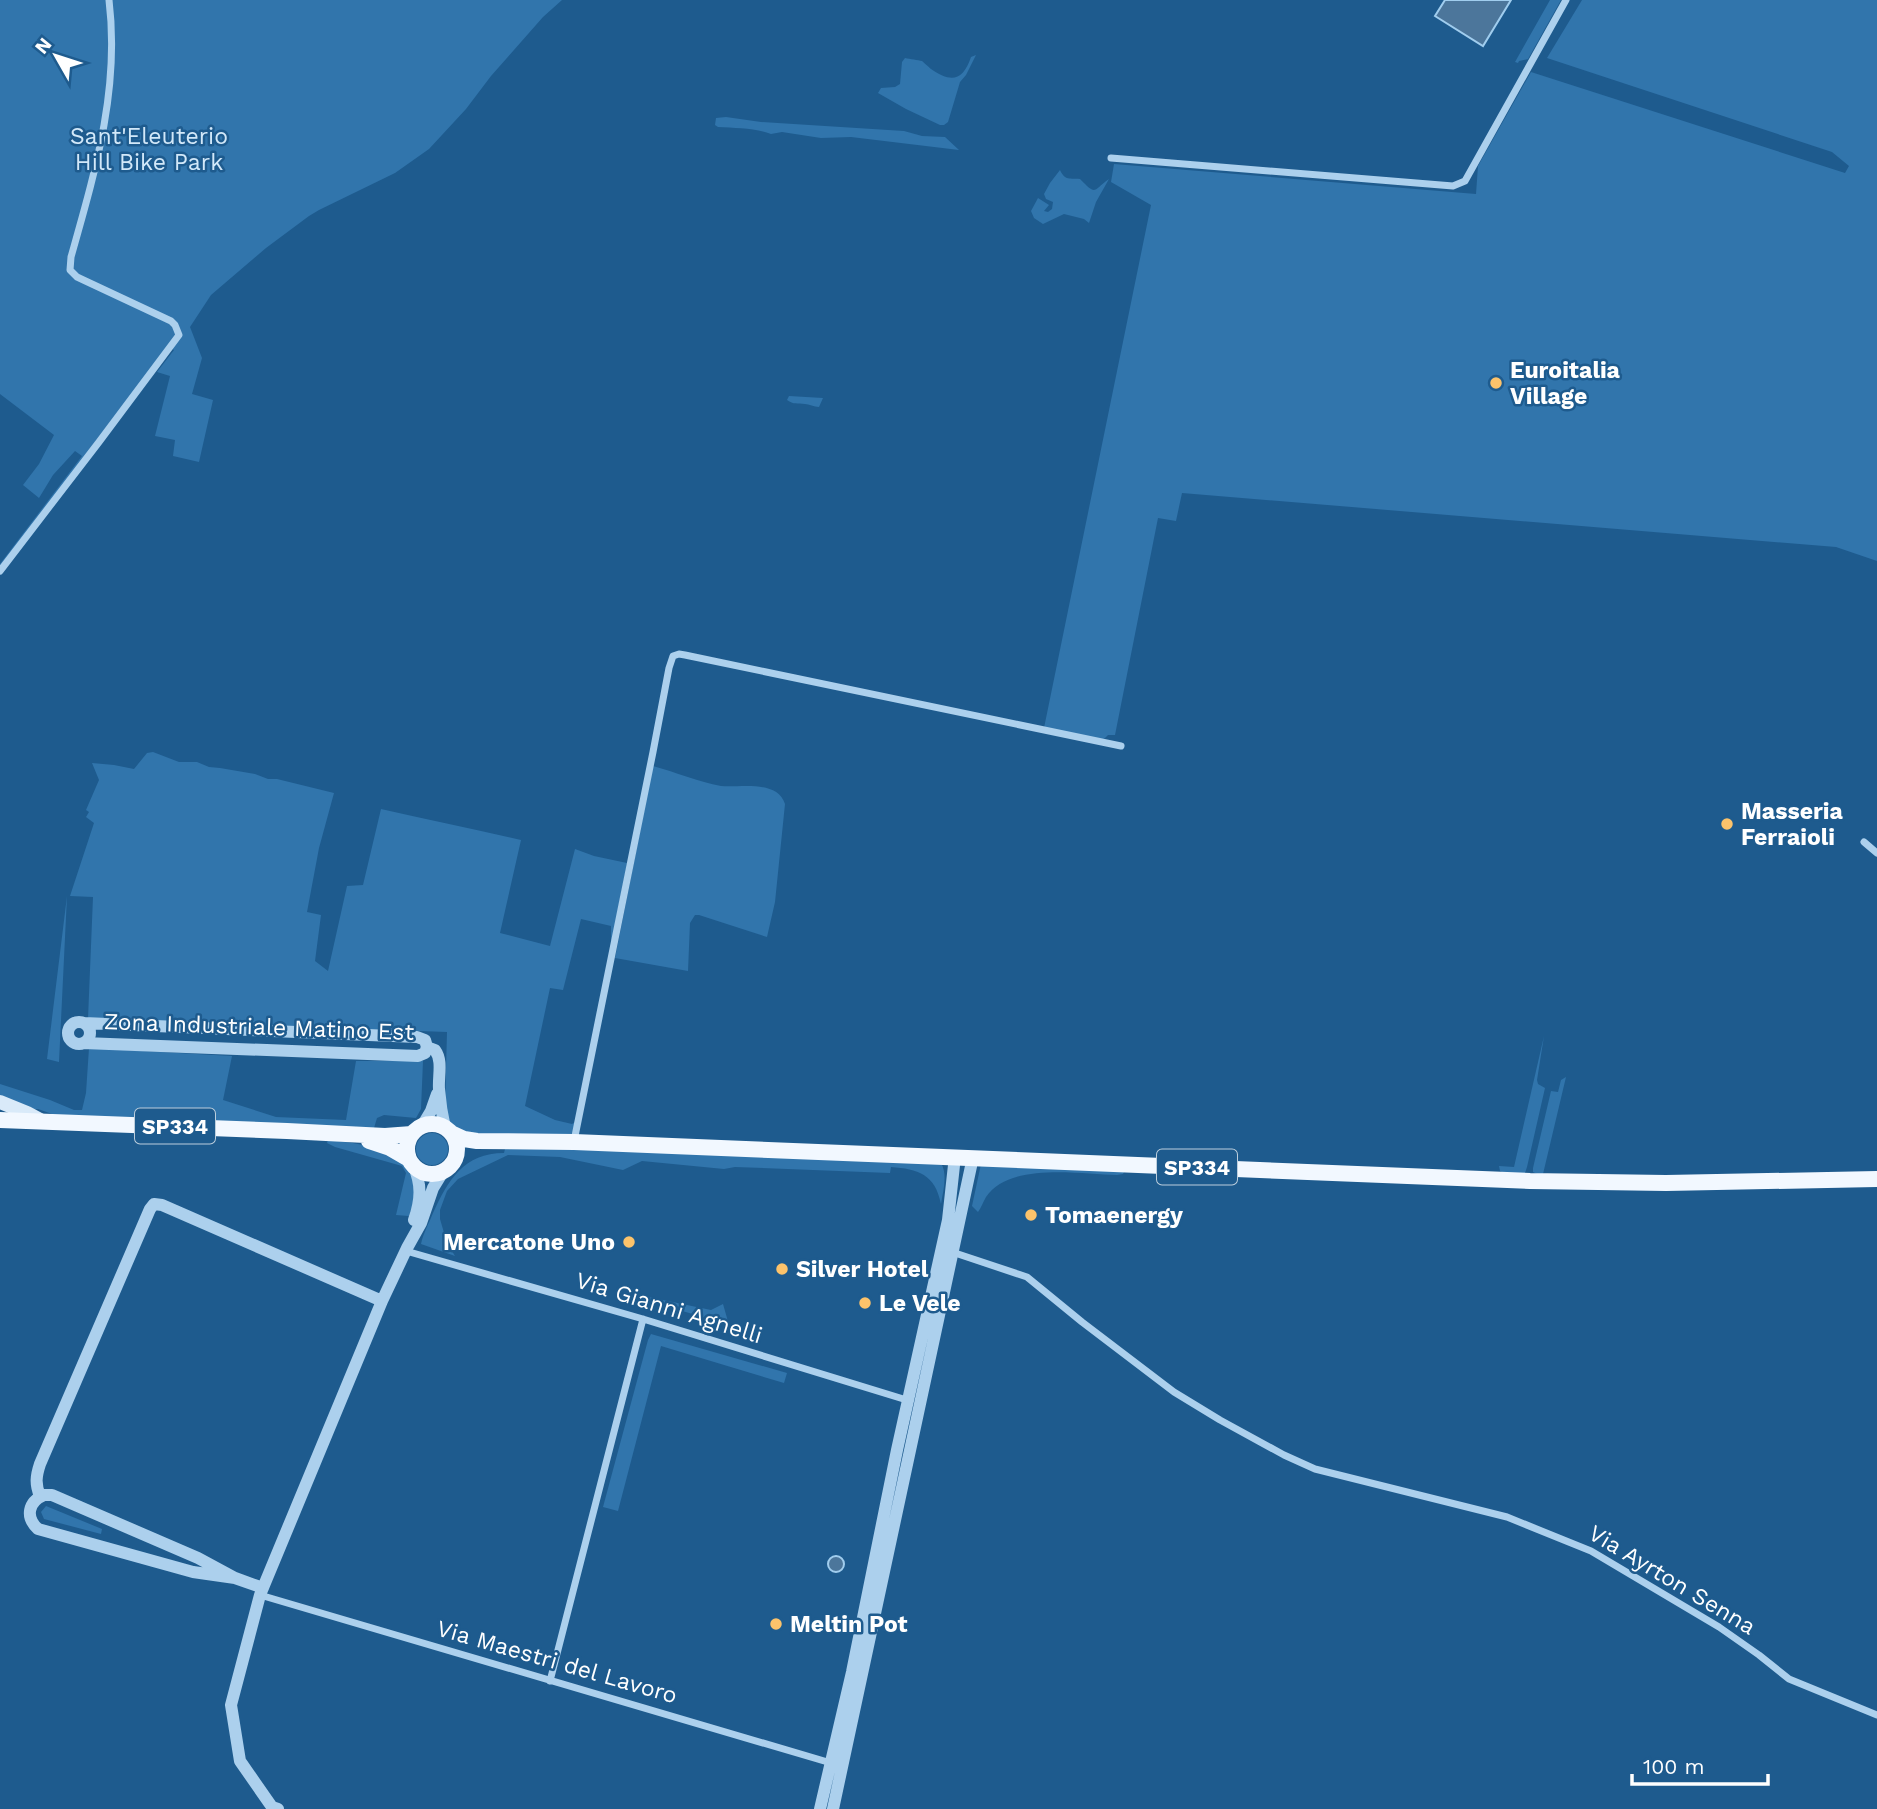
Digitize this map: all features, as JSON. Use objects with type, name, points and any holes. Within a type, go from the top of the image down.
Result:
[{"type":"main road","points":[[0,1102],[27,1112],[40,1121]]},
{"type":"main road","name":"SP334","points":[[0,1120],[395,1136],[435,1124],[464,1139],[518,1142],[956,1156],[1552,1181],[1667,1183],[1877,1179]]},
{"type":"main road","points":[[411,1162],[407,1146],[417,1130]]},
{"type":"main road","points":[[447,1169],[457,1152],[455,1140],[448,1130]]},
{"type":"main road","name":"SP334","points":[[350,1134],[390,1147],[429,1174],[447,1169],[472,1152],[518,1142]]},
{"type":"street","points":[[0,571],[179,335],[171,321],[77,277],[70,268],[109,102],[112,28],[109,0]]},
{"type":"street","points":[[1111,158],[1453,186],[1465,181],[1566,0]]},
{"type":"street","points":[[574,1142],[673,656],[685,655],[1121,747]]},
{"type":"street","points":[[1864,842],[1877,853]]},
{"type":"street","name":"Zona Industriale Matino Est","points":[[78,1022],[183,1028],[421,1037],[427,1047],[425,1053],[418,1056],[78,1044],[73,1042],[68,1033],[69,1028],[78,1022]]},
{"type":"street","name":"Zona Industriale Matino Est","points":[[84,1023],[90,1031],[90,1036],[84,1043]]},
{"type":"street","points":[[182,1047],[183,1028]]},
{"type":"street","points":[[327,1053],[328,1033]]},
{"type":"street","name":"Zona Industriale Matino Est","points":[[427,1047],[439,1054],[442,1113],[448,1130]]},
{"type":"street","name":"Zona Industriale Matino Est","points":[[417,1130],[431,1111],[439,1087]]},
{"type":"street","points":[[947,1252],[956,1156]]},
{"type":"street","points":[[833,1809],[836,1764],[852,1672],[947,1252],[973,1157]]},
{"type":"street","points":[[406,1249],[420,1197],[418,1177],[411,1162]]},
{"type":"street","points":[[278,1809],[272,1807],[240,1761],[231,1705],[262,1592],[382,1301],[421,1223],[433,1188],[447,1169]]},
{"type":"street","points":[[40,1496],[36,1476],[40,1464],[153,1204],[382,1301]]},
{"type":"street","name":"Via Gianni Agnelli","points":[[406,1249],[914,1402]]},
{"type":"street","name":"Via Ayrton Senna","points":[[947,1252],[1027,1277],[1174,1392],[1284,1455],[1315,1469],[1507,1517],[1591,1551],[1719,1627],[1789,1679],[1877,1715]]},
{"type":"street","points":[[550,1681],[643,1319]]},
{"type":"street","points":[[235,1578],[193,1572],[38,1529],[29,1514],[31,1506],[40,1496],[52,1495],[198,1558],[262,1592]]},
{"type":"street","name":"Via Maestri del Lavoro","points":[[262,1592],[550,1681],[836,1764]]},
{"type":"street","points":[[820,1809],[836,1764]]},
{"type":"green space","name":"Sant'Eleuterio Hill Bike Park","points":[[0,0],[562,0],[543,17],[429,149],[395,173],[309,216],[211,295],[190,327],[202,358],[192,394],[213,400],[199,462],[173,456],[175,440],[155,436],[170,376],[157,372],[174,350],[168,346],[0,567],[82,456],[75,451],[53,475],[39,498],[23,485],[39,464],[54,435],[0,394]]},
{"type":"green space","points":[[1550,0],[1561,0],[1528,59],[1515,62]]},
{"type":"green space","name":"Euroitalia Village","points":[[1582,0],[1877,0],[1877,561],[1836,547],[1182,493],[1176,521],[1158,518],[1115,735],[1108,735],[1101,740],[1044,728],[1151,205],[1111,182],[1114,164],[1476,194],[1478,166],[1531,72],[1845,173],[1849,166],[1832,152],[1547,58]]},
{"type":"green space","points":[[976,55],[960,82],[948,122],[944,125],[906,109],[878,93],[881,88],[900,84],[902,62],[905,58],[922,61],[931,69],[950,78],[960,75],[971,57]]},
{"type":"green space","points":[[716,118],[761,122],[904,131],[922,136],[945,137],[959,150],[851,137],[821,138],[782,132],[771,134],[715,125]]},
{"type":"green space","points":[[1060,170],[1066,177],[1080,179],[1092,190],[1109,179],[1096,202],[1089,223],[1064,214],[1043,224],[1034,218],[1031,211],[1038,198],[1049,205],[1044,211],[1052,209],[1053,202],[1046,199],[1044,194]]},
{"type":"green space","points":[[789,396],[823,398],[819,407],[792,403],[787,400]]},
{"type":"green space","points":[[153,752],[179,762],[197,762],[209,767],[255,774],[334,793],[319,848],[307,912],[321,915],[315,961],[328,971],[347,886],[363,885],[381,809],[521,840],[500,933],[550,946],[575,849],[627,863],[612,940],[611,926],[581,919],[563,990],[550,988],[525,1106],[555,1120],[572,1124],[575,1122],[570,1136],[457,1134],[449,1123],[445,1108],[447,1032],[88,1019],[93,897],[70,896],[94,823],[86,817],[89,812],[86,810],[99,780],[92,763],[134,769],[147,753]]},
{"type":"green space","points":[[653,766],[721,786],[766,788],[781,796],[785,804],[775,902],[767,937],[695,915],[690,923],[688,971],[615,958]]},
{"type":"green space","points":[[67,896],[59,1062],[47,1059]]},
{"type":"green space","points":[[1544,1036],[1537,1080],[1538,1084],[1545,1088],[1527,1167],[1522,1174],[1502,1172],[1499,1166],[1514,1167]]},
{"type":"green space","points":[[89,1048],[232,1056],[223,1100],[276,1117],[346,1120],[356,1061],[423,1061],[421,1109],[416,1118],[384,1115],[377,1118],[374,1128],[55,1115],[38,1109],[27,1110],[0,1099],[0,1084],[74,1110],[82,1110]]},
{"type":"green space","points":[[1566,1077],[1543,1174],[1537,1174],[1533,1172],[1533,1168],[1551,1091],[1558,1092],[1561,1080]]},
{"type":"green space","points":[[432,1133],[444,1137],[448,1149],[444,1161],[432,1165],[420,1161],[416,1149],[420,1137]]},
{"type":"green space","points":[[328,1140],[377,1149],[401,1160],[409,1168],[416,1183],[415,1198],[409,1216],[396,1215],[406,1173],[402,1166],[335,1147],[327,1143]]},
{"type":"green space","points":[[565,1148],[941,1163],[944,1183],[941,1204],[930,1180],[917,1172],[901,1168],[891,1167],[890,1173],[735,1167],[724,1169],[642,1161],[623,1170],[560,1157],[508,1155],[458,1179],[447,1191],[440,1210],[440,1219],[447,1243],[455,1256],[421,1244],[445,1190],[468,1163],[490,1154],[504,1153],[505,1149]]},
{"type":"green space","points":[[981,1164],[1125,1170],[1123,1174],[1117,1175],[1065,1172],[1028,1174],[997,1186],[986,1197],[978,1212],[972,1206]]},
{"type":"green space","points":[[639,1295],[711,1310],[723,1304],[729,1325],[636,1297]]},
{"type":"green space","points":[[651,1334],[787,1373],[784,1383],[661,1346],[618,1511],[603,1507]]},
{"type":"green space","points":[[46,1506],[102,1529],[101,1534],[44,1519],[41,1512]]},
{"type":"shaded area","points":[[1445,0],[1511,0],[1483,46],[1435,16]]},
{"type":"shaded area","points":[[836,1556],[842,1558],[842,1570],[836,1572],[830,1570],[828,1564],[830,1558]]},
{"type":"place","name":"Euroitalia Village","points":[[1496,383]]},
{"type":"place","name":"Masseria Ferraioli","points":[[1727,824]]},
{"type":"place","name":"Tomaenergy","points":[[1031,1215]]},
{"type":"place","name":"Mercatone Uno","points":[[629,1242]]},
{"type":"place","name":"Silver Hotel","points":[[782,1269]]},
{"type":"place","name":"Le Vele","points":[[865,1303]]},
{"type":"place","name":"Meltin Pot","points":[[776,1624]]}]
